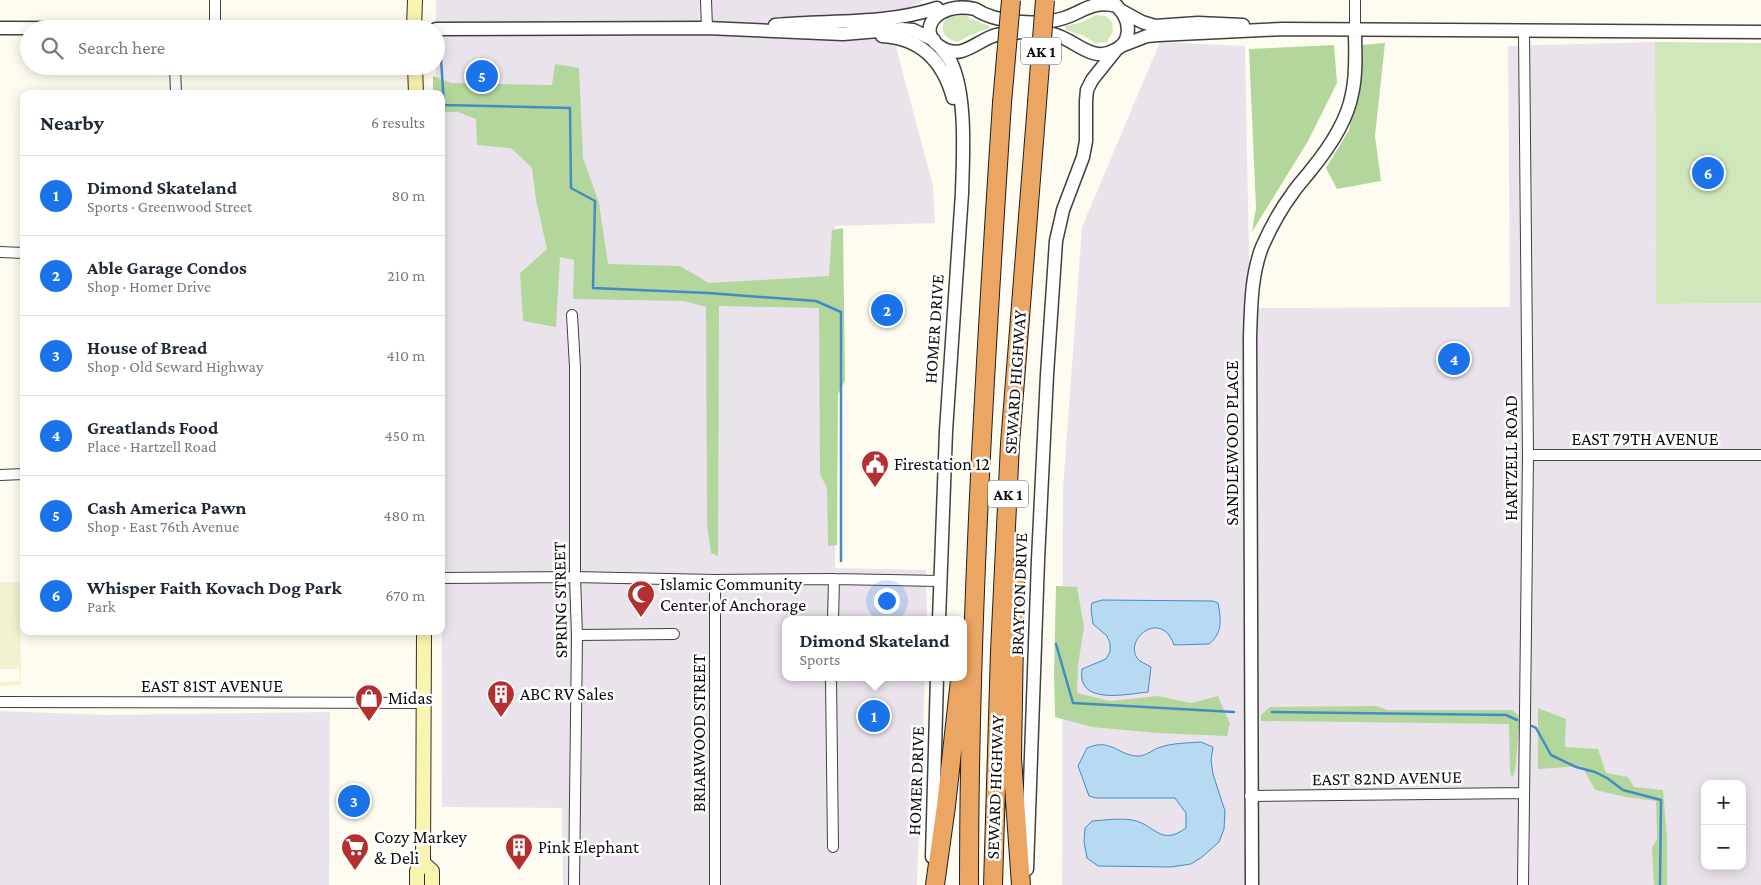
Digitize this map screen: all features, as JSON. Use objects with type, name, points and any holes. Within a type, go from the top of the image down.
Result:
[{"type":"highway","name":"SEWARD HIGHWAY","points":[[969,885],[969,733],[983,397],[1002,102],[1011,0]]},
{"type":"highway","name":"SEWARD HIGHWAY","points":[[992,885],[1001,631],[1017,340],[1046,0]]},
{"type":"highway","points":[[1017,340],[1012,758],[1021,885]]},
{"type":"highway","points":[[967,625],[976,547]]},
{"type":"highway","points":[[935,885],[961,681]]},
{"type":"main road","points":[[414,20],[415,0]]},
{"type":"main road","points":[[415,75],[416,90]]},
{"type":"main road","points":[[417,885],[417,871],[423,863],[424,635]]},
{"type":"main road","points":[[423,863],[432,872],[432,885]]},
{"type":"street","points":[[215,0],[215,20]]},
{"type":"street","points":[[706,0],[707,28]]},
{"type":"street","points":[[1355,0],[1355,29]]},
{"type":"street","points":[[730,28],[910,15],[940,3],[963,1],[991,17],[1001,20],[1053,21],[1062,19],[1093,4],[1103,3],[1117,6],[1142,22],[1155,26],[1208,23],[1283,29]]},
{"type":"street","points":[[937,43],[930,29],[930,20],[940,3]]},
{"type":"street","points":[[1117,6],[1126,19],[1128,30],[1126,39],[1119,48]]},
{"type":"street","points":[[0,28],[20,28]]},
{"type":"street","points":[[445,29],[730,28],[902,39],[917,45],[930,55],[943,71],[950,85],[962,142]]},
{"type":"street","points":[[843,34],[907,29],[913,30],[950,52],[958,52],[967,50],[996,35],[1041,32],[1062,37],[1093,54],[1102,55],[1143,37],[1283,29],[1761,32]]},
{"type":"street","name":"SANDLEWOOD PLACE","points":[[1252,885],[1250,796],[1250,338],[1253,289],[1262,248],[1275,220],[1292,193],[1328,147],[1343,122],[1352,94],[1355,29]]},
{"type":"street","name":"HARTZELL ROAD","points":[[1523,885],[1528,455],[1524,32]]},
{"type":"street","name":"HOMER DRIVE","points":[[937,43],[950,60],[957,78],[962,111],[962,192],[949,370],[939,616]]},
{"type":"street","name":"BRAYTON DRIVE","points":[[1027,885],[1038,560],[1056,241],[1063,210],[1083,157],[1086,141],[1087,93],[1092,80],[1119,48]]},
{"type":"street","points":[[175,75],[176,90]]},
{"type":"street","points":[[0,252],[20,252]]},
{"type":"street","name":"SPRING STREET","points":[[572,315],[575,367],[575,576],[577,635],[574,885]]},
{"type":"street","name":"EAST 79TH AVENUE","points":[[1528,455],[1761,455]]},
{"type":"street","points":[[0,474],[20,474]]},
{"type":"street","points":[[445,578],[575,576],[715,580],[834,579],[940,582]]},
{"type":"street","points":[[832,616],[834,579]]},
{"type":"street","name":"BRIARWOOD STREET","points":[[715,580],[715,885]]},
{"type":"street","points":[[577,635],[674,634]]},
{"type":"street","points":[[831,681],[832,847]]},
{"type":"street","name":"HOMER DRIVE","points":[[931,885],[937,681]]},
{"type":"street","name":"EAST 81ST AVENUE","points":[[0,702],[424,702]]},
{"type":"street","name":"EAST 82ND AVENUE","points":[[1250,796],[1524,793]]},
{"type":"shaded area","points":[[436,0],[924,0],[894,17],[896,47],[933,186],[935,223],[835,226],[838,280],[835,568],[926,570],[927,616],[782,616],[782,681],[925,681],[917,885],[563,885],[562,808],[442,807],[442,635],[445,635],[445,90],[436,90],[436,75],[445,75],[445,20],[436,20]]},
{"type":"shaded area","points":[[1160,42],[1245,46],[1250,308],[1510,307],[1508,46],[1655,42],[1656,304],[1761,303],[1761,885],[1062,885],[1063,489],[1082,227]]},
{"type":"shaded area","points":[[0,711],[108,715],[330,712],[329,885],[0,885]]},
{"type":"green space","points":[[960,12],[971,19],[989,26],[989,28],[958,42],[948,38],[943,29],[947,15]]},
{"type":"green space","points":[[1096,15],[1106,16],[1112,22],[1113,31],[1107,42],[1095,43],[1082,35],[1066,30],[1065,26],[1080,23]]},
{"type":"green space","points":[[1655,42],[1761,43],[1761,303],[1656,304]]},
{"type":"green space","points":[[1385,43],[1375,136],[1381,181],[1337,189],[1326,168],[1349,130],[1354,106],[1359,95],[1362,45]]},
{"type":"green space","points":[[1334,45],[1337,83],[1308,141],[1252,232],[1256,208],[1249,49]]},
{"type":"green space","points":[[555,64],[579,68],[583,158],[599,203],[608,264],[680,266],[709,283],[829,276],[832,230],[843,228],[845,381],[838,394],[837,545],[828,546],[827,488],[820,474],[819,308],[719,306],[718,556],[711,553],[707,524],[706,307],[684,301],[573,299],[574,260],[560,257],[556,327],[523,321],[520,273],[547,249],[536,200],[532,168],[511,148],[477,145],[476,119],[458,112],[445,112],[445,90],[433,90],[433,76],[451,83],[552,85]]},
{"type":"green space","points":[[0,582],[20,582],[21,685],[0,686],[0,682],[20,681],[19,669],[0,669]]},
{"type":"green space","points":[[1056,586],[1077,587],[1084,627],[1078,665],[1077,693],[1110,701],[1158,696],[1191,703],[1218,696],[1230,724],[1227,736],[1157,733],[1092,727],[1055,717]]},
{"type":"green space","points":[[1377,706],[1387,710],[1512,710],[1520,717],[1515,771],[1512,778],[1510,771],[1509,724],[1261,721],[1261,715],[1270,707]]},
{"type":"green space","points":[[1538,708],[1566,719],[1565,747],[1598,749],[1606,773],[1628,777],[1634,787],[1663,790],[1667,838],[1667,885],[1654,885],[1652,848],[1657,839],[1656,801],[1595,790],[1582,766],[1538,769]]},
{"type":"water","points":[[1102,600],[1213,601],[1218,603],[1219,630],[1214,640],[1209,644],[1174,645],[1168,634],[1161,629],[1146,630],[1136,642],[1134,650],[1141,662],[1151,667],[1148,692],[1116,695],[1095,693],[1087,688],[1082,681],[1082,669],[1106,659],[1110,652],[1110,643],[1107,636],[1093,624],[1092,603]]},
{"type":"water","points":[[1201,742],[1213,747],[1211,760],[1213,774],[1225,811],[1224,829],[1219,842],[1191,864],[1171,867],[1098,866],[1087,858],[1084,842],[1085,828],[1092,821],[1132,820],[1140,822],[1158,833],[1170,835],[1186,828],[1186,813],[1175,798],[1096,798],[1089,796],[1078,766],[1087,748],[1102,745],[1129,755],[1139,756],[1168,745]]},
{"type":"waterway","points":[[442,75],[443,90]]},
{"type":"waterway","points":[[445,105],[570,108],[571,188],[595,201],[593,288],[708,293],[816,301],[841,312],[841,561]]},
{"type":"waterway","points":[[1056,644],[1073,703],[1234,712]]},
{"type":"waterway","points":[[1272,712],[1506,715],[1517,720]]},
{"type":"waterway","points":[[1532,726],[1536,728],[1551,755],[1576,767],[1595,772],[1623,790],[1661,800],[1660,885]]},
{"type":"place","name":"Cash America Pawn","points":[[482,76]]},
{"type":"place","name":"Whisper Faith Kovach Dog Park","points":[[1708,173]]},
{"type":"place","name":"Able Garage Condos","points":[[887,310]]},
{"type":"place","name":"Greatlands Food","points":[[1454,359]]},
{"type":"place","name":"Firestation 12","points":[[875,488]]},
{"type":"place","name":"Islamic Community Center of Anchorage","points":[[641,618]]},
{"type":"place","name":"Dimond Skateland","points":[[874,716]]},
{"type":"place","name":"ABC RV Sales","points":[[501,718]]},
{"type":"place","name":"Midas","points":[[369,722]]},
{"type":"place","name":"House of Bread","points":[[354,801]]},
{"type":"place","name":"Cozy Markey & Deli","points":[[355,871]]},
{"type":"place","name":"Pink Elephant","points":[[519,871]]}]
